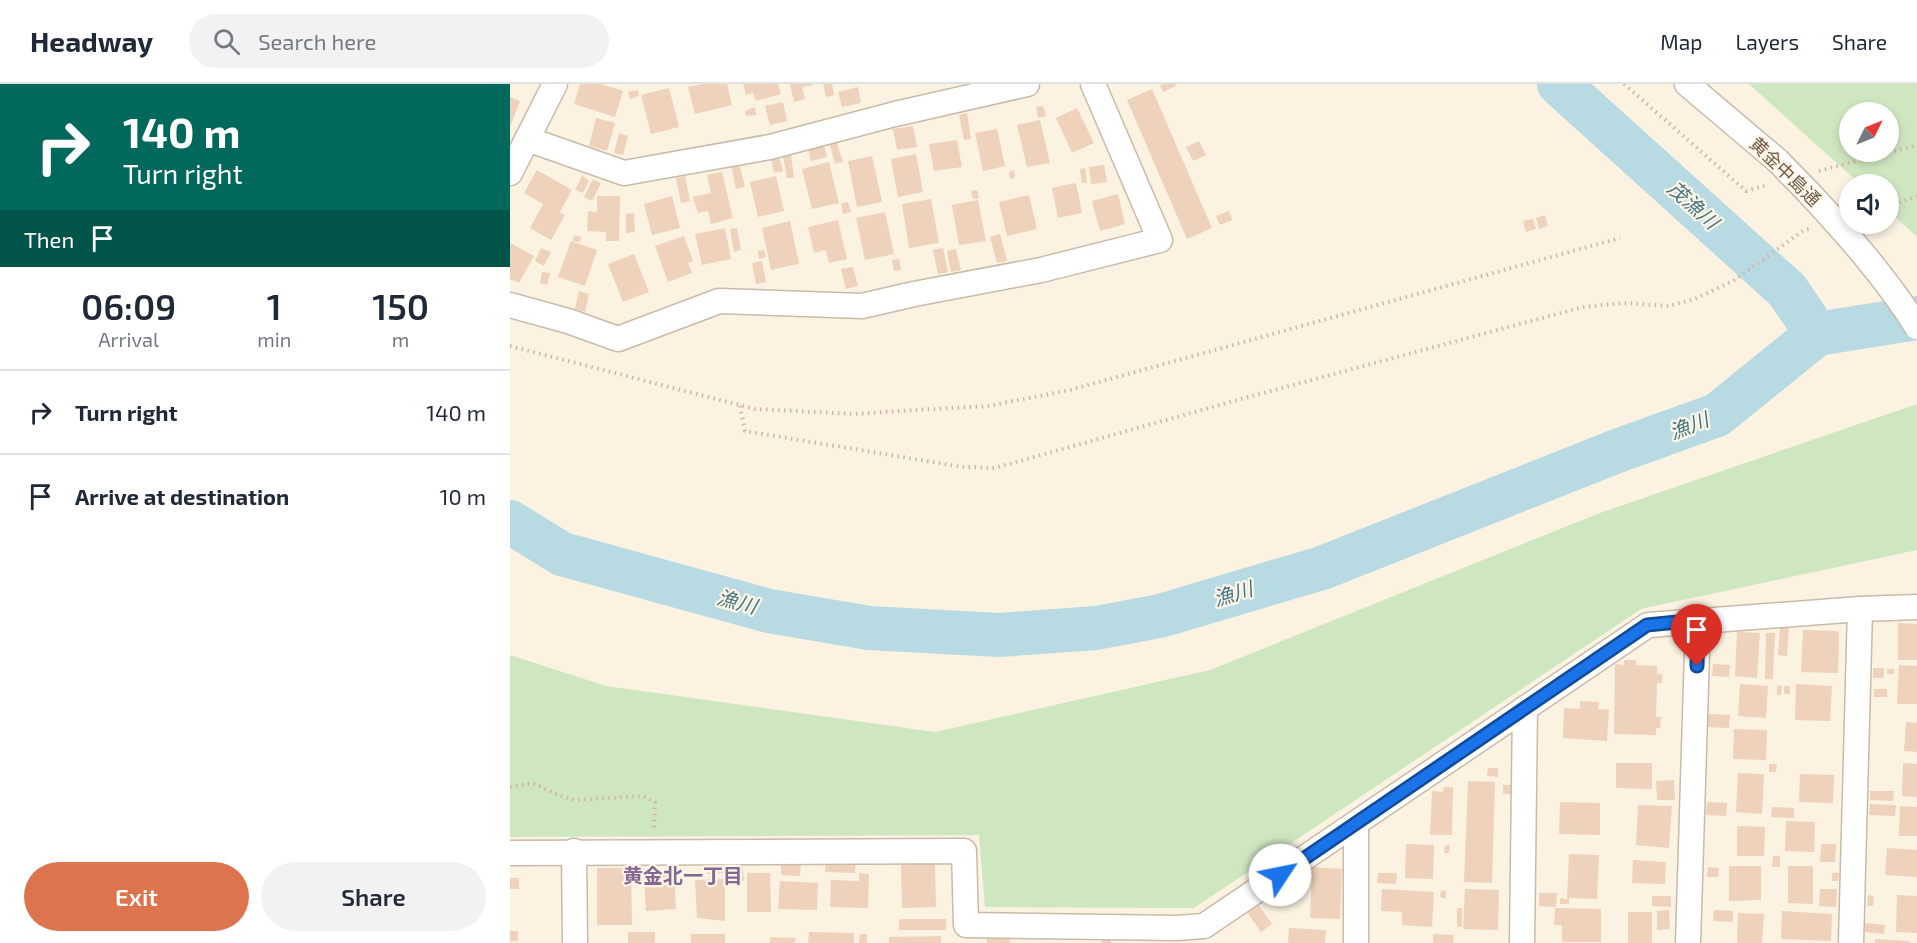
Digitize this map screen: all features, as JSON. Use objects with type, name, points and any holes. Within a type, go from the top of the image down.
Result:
[{"type":"street","points":[[510,171],[555,84]]},
{"type":"street","points":[[527,139],[624,173],[770,147],[895,114],[1027,84]]},
{"type":"street","name":"黄金中島通","points":[[1687,84],[1778,161],[1851,237],[1917,327]]},
{"type":"street","points":[[510,305],[568,321],[618,339],[719,301],[862,306],[1041,270],[1160,240],[1100,87]]},
{"type":"street","points":[[510,853],[964,851],[966,934],[1178,936],[1203,926],[1647,625],[1917,607]]},
{"type":"street","points":[[1851,943],[1860,609]]},
{"type":"street","points":[[1688,943],[1698,620]]},
{"type":"street","points":[[1522,943],[1525,708]]},
{"type":"street","points":[[1356,824],[1356,943]]},
{"type":"street","points":[[574,851],[575,943]]},
{"type":"path","points":[[1899,203],[1917,196]]},
{"type":"path","points":[[510,346],[755,409],[854,414],[998,404],[1070,390],[1620,238]]},
{"type":"path","points":[[740,406],[746,431],[963,467],[995,468],[1241,398],[1583,307],[1624,303],[1669,306],[1695,298],[1733,281],[1786,244]]},
{"type":"path","points":[[510,787],[533,783],[556,795],[574,800],[642,796],[655,802],[654,851]]},
{"type":"green space","points":[[1749,84],[1917,84],[1917,237],[1899,220],[1899,174],[1849,174]]},
{"type":"green space","points":[[1917,404],[1917,550],[1641,609],[1194,908],[985,907],[979,835],[510,837],[510,655],[606,686],[935,732],[1210,670],[1600,513]]},
{"type":"building","points":[[580,84],[601,84],[623,91],[615,117],[574,104]]},
{"type":"building","points":[[702,84],[727,84],[732,105],[695,114],[688,87]]},
{"type":"building","points":[[743,84],[778,84],[781,94],[756,101],[753,93],[746,95]]},
{"type":"building","points":[[790,84],[814,85],[802,87],[805,99],[794,102]]},
{"type":"building","points":[[823,84],[832,84],[834,95],[826,97]]},
{"type":"building","points":[[1175,84],[1176,86],[1163,92],[1160,86]]},
{"type":"building","points":[[858,87],[861,103],[842,107],[838,92]]},
{"type":"building","points":[[669,88],[679,127],[651,134],[641,95]]},
{"type":"building","points":[[1152,89],[1212,228],[1187,239],[1127,100]]},
{"type":"building","points":[[638,90],[639,96],[630,99],[628,92]]},
{"type":"building","points":[[510,97],[520,101],[510,127]]},
{"type":"building","points":[[783,102],[787,121],[770,125],[765,106]]},
{"type":"building","points":[[1043,106],[1046,116],[1038,118],[1036,107]]},
{"type":"building","points":[[755,107],[756,115],[746,116],[745,111]]},
{"type":"building","points":[[1077,108],[1094,143],[1072,153],[1056,118]]},
{"type":"building","points":[[967,113],[971,139],[964,140],[959,115]]},
{"type":"building","points":[[596,118],[615,123],[607,151],[589,146]]},
{"type":"building","points":[[1040,120],[1050,163],[1027,167],[1017,125]]},
{"type":"building","points":[[913,126],[917,147],[897,150],[893,129]]},
{"type":"building","points":[[997,129],[1005,166],[983,171],[975,133]]},
{"type":"building","points":[[619,133],[628,136],[623,155],[614,153]]},
{"type":"building","points":[[957,140],[962,167],[934,171],[929,144]]},
{"type":"building","points":[[1199,141],[1206,155],[1193,161],[1186,147]]},
{"type":"building","points":[[837,143],[843,162],[835,164],[830,145]]},
{"type":"building","points":[[824,145],[827,157],[811,161],[808,149]]},
{"type":"building","points":[[916,154],[923,192],[898,197],[891,159]]},
{"type":"building","points":[[791,155],[794,178],[787,178],[783,156]]},
{"type":"building","points":[[872,156],[882,202],[857,207],[848,161]]},
{"type":"building","points":[[779,157],[783,171],[774,173],[771,159]]},
{"type":"building","points":[[829,162],[839,203],[812,209],[802,169]]},
{"type":"building","points":[[739,163],[745,187],[736,189],[731,165]]},
{"type":"building","points":[[1104,165],[1107,182],[1091,184],[1089,167]]},
{"type":"building","points":[[1085,168],[1087,183],[1082,183],[1080,169]]},
{"type":"building","points":[[537,170],[572,190],[560,212],[565,215],[551,240],[530,228],[543,204],[524,193]]},
{"type":"building","points":[[1014,170],[1015,178],[1010,179],[1009,172]]},
{"type":"building","points":[[722,172],[733,218],[711,224],[708,211],[698,213],[693,197],[711,193],[707,175]]},
{"type":"building","points":[[582,176],[589,180],[583,193],[575,190]]},
{"type":"building","points":[[685,176],[690,201],[681,203],[676,178]]},
{"type":"building","points":[[776,176],[784,211],[758,217],[750,182]]},
{"type":"building","points":[[593,179],[601,183],[592,201],[584,197]]},
{"type":"building","points":[[1076,183],[1082,213],[1058,218],[1052,188]]},
{"type":"building","points":[[977,190],[979,198],[973,199],[971,191]]},
{"type":"building","points":[[1118,194],[1125,224],[1100,231],[1092,201]]},
{"type":"building","points":[[1029,195],[1037,229],[1007,236],[999,202]]},
{"type":"building","points":[[597,196],[620,196],[619,241],[606,241],[606,232],[587,231],[588,211],[597,212]]},
{"type":"building","points":[[672,196],[680,228],[652,235],[644,204]]},
{"type":"building","points":[[931,199],[939,243],[909,248],[902,204]]},
{"type":"building","points":[[978,200],[986,241],[959,245],[952,205]]},
{"type":"building","points":[[848,202],[851,212],[843,214],[841,203]]},
{"type":"building","points":[[1229,211],[1232,220],[1220,225],[1216,216]]},
{"type":"building","points":[[885,212],[894,254],[865,260],[856,218]]},
{"type":"building","points":[[634,213],[635,232],[626,233],[626,214]]},
{"type":"building","points":[[1545,215],[1548,226],[1539,229],[1536,218]]},
{"type":"building","points":[[1533,219],[1536,229],[1526,232],[1523,221]]},
{"type":"building","points":[[838,220],[847,259],[829,263],[826,250],[814,253],[808,227]]},
{"type":"building","points":[[790,221],[799,264],[771,270],[762,228]]},
{"type":"building","points":[[725,228],[731,259],[702,265],[695,234]]},
{"type":"building","points":[[737,228],[741,250],[734,252],[730,229]]},
{"type":"building","points":[[1000,234],[1007,261],[997,263],[990,237]]},
{"type":"building","points":[[574,235],[581,237],[580,242],[573,241]]},
{"type":"building","points":[[684,236],[693,261],[688,263],[692,273],[668,282],[655,246]]},
{"type":"building","points":[[571,241],[597,250],[585,286],[558,277]]},
{"type":"building","points":[[510,243],[534,256],[519,283],[510,279]]},
{"type":"building","points":[[541,248],[551,252],[544,266],[535,261]]},
{"type":"building","points":[[943,248],[948,272],[938,274],[933,250]]},
{"type":"building","points":[[956,249],[961,270],[951,272],[947,251]]},
{"type":"building","points":[[764,250],[766,257],[759,259],[758,251]]},
{"type":"building","points":[[634,254],[649,292],[623,302],[608,264]]},
{"type":"building","points":[[899,259],[901,270],[894,271],[892,260]]},
{"type":"building","points":[[762,261],[766,282],[756,284],[752,263]]},
{"type":"building","points":[[853,267],[858,286],[846,289],[841,269]]},
{"type":"building","points":[[542,272],[550,273],[547,285],[540,283]]},
{"type":"building","points":[[579,291],[589,294],[585,312],[575,309]]},
{"type":"building","points":[[1898,623],[1917,624],[1917,660],[1898,660]]},
{"type":"building","points":[[1780,626],[1789,626],[1787,656],[1778,655]]},
{"type":"building","points":[[1803,630],[1839,631],[1838,673],[1801,672]]},
{"type":"building","points":[[1737,632],[1760,633],[1757,678],[1735,676]]},
{"type":"building","points":[[1766,633],[1775,633],[1773,679],[1765,679]]},
{"type":"building","points":[[1624,660],[1636,660],[1636,665],[1657,666],[1657,674],[1662,674],[1662,683],[1657,683],[1656,717],[1661,717],[1660,728],[1656,728],[1656,735],[1614,734],[1615,664],[1624,665]]},
{"type":"building","points":[[1713,664],[1730,665],[1729,677],[1712,676]]},
{"type":"building","points":[[1899,665],[1917,666],[1917,704],[1897,704]]},
{"type":"building","points":[[1873,668],[1884,668],[1884,678],[1873,678]]},
{"type":"building","points":[[1887,669],[1894,669],[1894,674],[1887,674]]},
{"type":"building","points":[[1740,684],[1768,686],[1766,718],[1738,716]]},
{"type":"building","points":[[1796,684],[1832,686],[1830,721],[1795,720]]},
{"type":"building","points":[[1777,685],[1782,686],[1781,695],[1777,695]]},
{"type":"building","points":[[1784,686],[1790,686],[1790,694],[1784,694]]},
{"type":"building","points":[[1874,689],[1887,689],[1887,697],[1874,697]]},
{"type":"building","points":[[1580,701],[1599,702],[1598,709],[1609,710],[1607,741],[1563,738],[1564,708],[1580,709]]},
{"type":"building","points":[[1708,714],[1730,715],[1729,728],[1708,727]]},
{"type":"building","points":[[1906,722],[1917,723],[1917,752],[1904,751]]},
{"type":"building","points":[[1734,729],[1767,730],[1766,760],[1733,759]]},
{"type":"building","points":[[1616,763],[1652,763],[1652,789],[1616,788]]},
{"type":"building","points":[[1903,763],[1917,764],[1917,797],[1902,796]]},
{"type":"building","points":[[1769,764],[1777,764],[1776,772],[1769,772]]},
{"type":"building","points":[[1488,768],[1498,768],[1498,777],[1487,776]]},
{"type":"building","points":[[1738,773],[1764,774],[1762,814],[1736,812]]},
{"type":"building","points":[[1800,774],[1834,775],[1833,803],[1799,802]]},
{"type":"building","points":[[1674,780],[1675,800],[1657,800],[1656,781]]},
{"type":"building","points":[[1468,781],[1495,782],[1492,883],[1464,882]]},
{"type":"building","points":[[1503,785],[1514,785],[1514,794],[1503,794]]},
{"type":"building","points":[[1444,787],[1453,787],[1452,835],[1430,835],[1432,791],[1443,792]]},
{"type":"building","points":[[1870,791],[1894,791],[1893,801],[1870,800]]},
{"type":"building","points":[[1560,802],[1600,803],[1600,835],[1559,834]]},
{"type":"building","points":[[1707,802],[1727,803],[1726,816],[1706,815]]},
{"type":"building","points":[[1870,804],[1896,805],[1895,816],[1869,815]]},
{"type":"building","points":[[1638,805],[1672,806],[1669,848],[1636,845]]},
{"type":"building","points":[[1900,806],[1917,807],[1917,836],[1899,836]]},
{"type":"building","points":[[1772,807],[1794,808],[1794,818],[1771,817]]},
{"type":"building","points":[[1786,821],[1815,822],[1814,852],[1785,851]]},
{"type":"building","points":[[1737,826],[1765,827],[1764,856],[1737,856]]},
{"type":"building","points":[[1406,844],[1434,845],[1433,879],[1405,878]]},
{"type":"building","points":[[1821,844],[1836,844],[1835,862],[1820,862]]},
{"type":"building","points":[[1445,845],[1450,845],[1449,853],[1444,853]]},
{"type":"building","points":[[1887,848],[1917,850],[1917,877],[1885,875]]},
{"type":"building","points":[[1569,854],[1599,855],[1597,899],[1569,898],[1569,904],[1560,904],[1560,898],[1567,899]]},
{"type":"building","points":[[1773,856],[1780,856],[1780,867],[1772,867]]},
{"type":"building","points":[[1633,860],[1666,862],[1665,884],[1632,883]]},
{"type":"building","points":[[725,861],[725,873],[707,874],[707,862]]},
{"type":"building","points":[[781,861],[801,862],[800,876],[781,875]]},
{"type":"building","points":[[826,861],[856,862],[855,873],[825,872]]},
{"type":"building","points":[[732,862],[742,862],[744,881],[733,881]]},
{"type":"building","points":[[901,863],[935,863],[936,907],[902,908]]},
{"type":"building","points":[[1729,866],[1761,866],[1761,900],[1729,901]]},
{"type":"building","points":[[1788,866],[1813,866],[1813,904],[1788,903]]},
{"type":"building","points":[[1312,867],[1342,869],[1340,919],[1310,918]]},
{"type":"building","points":[[1708,867],[1719,868],[1718,877],[1707,877]]},
{"type":"building","points":[[597,868],[631,868],[632,925],[597,925]]},
{"type":"building","points":[[674,873],[676,909],[646,911],[644,875]]},
{"type":"building","points":[[747,873],[770,873],[771,912],[747,912]]},
{"type":"building","points":[[859,873],[869,874],[868,908],[830,907],[831,880],[859,881]]},
{"type":"building","points":[[1378,873],[1397,873],[1396,884],[1377,883]]},
{"type":"building","points":[[1832,873],[1839,873],[1838,881],[1832,881]]},
{"type":"building","points":[[510,878],[519,878],[519,889],[510,889]]},
{"type":"building","points":[[725,879],[725,921],[697,918],[695,880]]},
{"type":"building","points":[[780,881],[818,883],[817,910],[778,909]]},
{"type":"building","points":[[1382,889],[1434,892],[1432,927],[1402,925],[1402,912],[1381,911]]},
{"type":"building","points":[[1465,889],[1499,890],[1498,930],[1463,929]]},
{"type":"building","points":[[1820,889],[1837,889],[1836,907],[1819,906]]},
{"type":"building","points":[[1441,890],[1446,891],[1446,899],[1440,897]]},
{"type":"building","points":[[1539,893],[1557,893],[1556,907],[1539,906]]},
{"type":"building","points":[[1868,895],[1874,896],[1873,906],[1867,906]]},
{"type":"building","points":[[1897,895],[1917,896],[1917,933],[1896,932]]},
{"type":"building","points":[[1652,896],[1671,896],[1671,907],[1652,906]]},
{"type":"building","points":[[1258,904],[1272,924],[1261,932],[1247,912]]},
{"type":"building","points":[[1457,908],[1462,908],[1462,927],[1457,927]]},
{"type":"building","points":[[1555,908],[1601,909],[1601,942],[1562,942],[1562,925],[1554,925]]},
{"type":"building","points":[[1669,910],[1670,929],[1657,930],[1657,911]]},
{"type":"building","points":[[1714,910],[1733,911],[1733,922],[1713,921]]},
{"type":"building","points":[[1782,911],[1832,914],[1831,941],[1781,939]]},
{"type":"building","points":[[1628,912],[1652,912],[1652,943],[1628,943]]},
{"type":"building","points":[[1738,913],[1764,914],[1762,943],[1737,943]]},
{"type":"building","points":[[899,919],[946,919],[946,930],[899,930]]},
{"type":"building","points":[[1865,923],[1885,925],[1884,934],[1865,932]]},
{"type":"building","points":[[1289,928],[1326,930],[1325,943],[1288,943]]},
{"type":"building","points":[[510,931],[518,931],[518,941],[510,941]]},
{"type":"building","points":[[628,932],[655,932],[655,943],[628,943]]},
{"type":"building","points":[[809,932],[854,933],[854,943],[808,943]]},
{"type":"building","points":[[691,934],[725,934],[725,943],[691,943]]},
{"type":"building","points":[[860,934],[867,934],[867,943],[859,943]]},
{"type":"building","points":[[1433,934],[1454,935],[1453,943],[1433,943]]},
{"type":"building","points":[[941,936],[941,943],[889,943],[889,937]]},
{"type":"building","points":[[770,937],[796,938],[795,943],[770,943]]},
{"type":"building","points":[[987,938],[1010,939],[1010,943],[987,943]]},
{"type":"building","points":[[1102,938],[1111,939],[1111,943],[1101,943]]},
{"type":"building","points":[[1875,939],[1909,941],[1909,943],[1875,943]]},
{"type":"waterway","name":"茂漁川","points":[[1559,84],[1787,290],[1817,334]]},
{"type":"waterway","name":"漁川","points":[[510,522],[562,554],[769,611],[869,628],[999,635],[1096,628],[1160,616],[1322,568],[1617,451],[1717,415],[1817,334],[1917,318]]},
{"type":"district","name":"黄金北一丁目","points":[[683,876]]},
{"type":"route","points":[[1280,875],[1647,625],[1698,620],[1697,666]]}]
